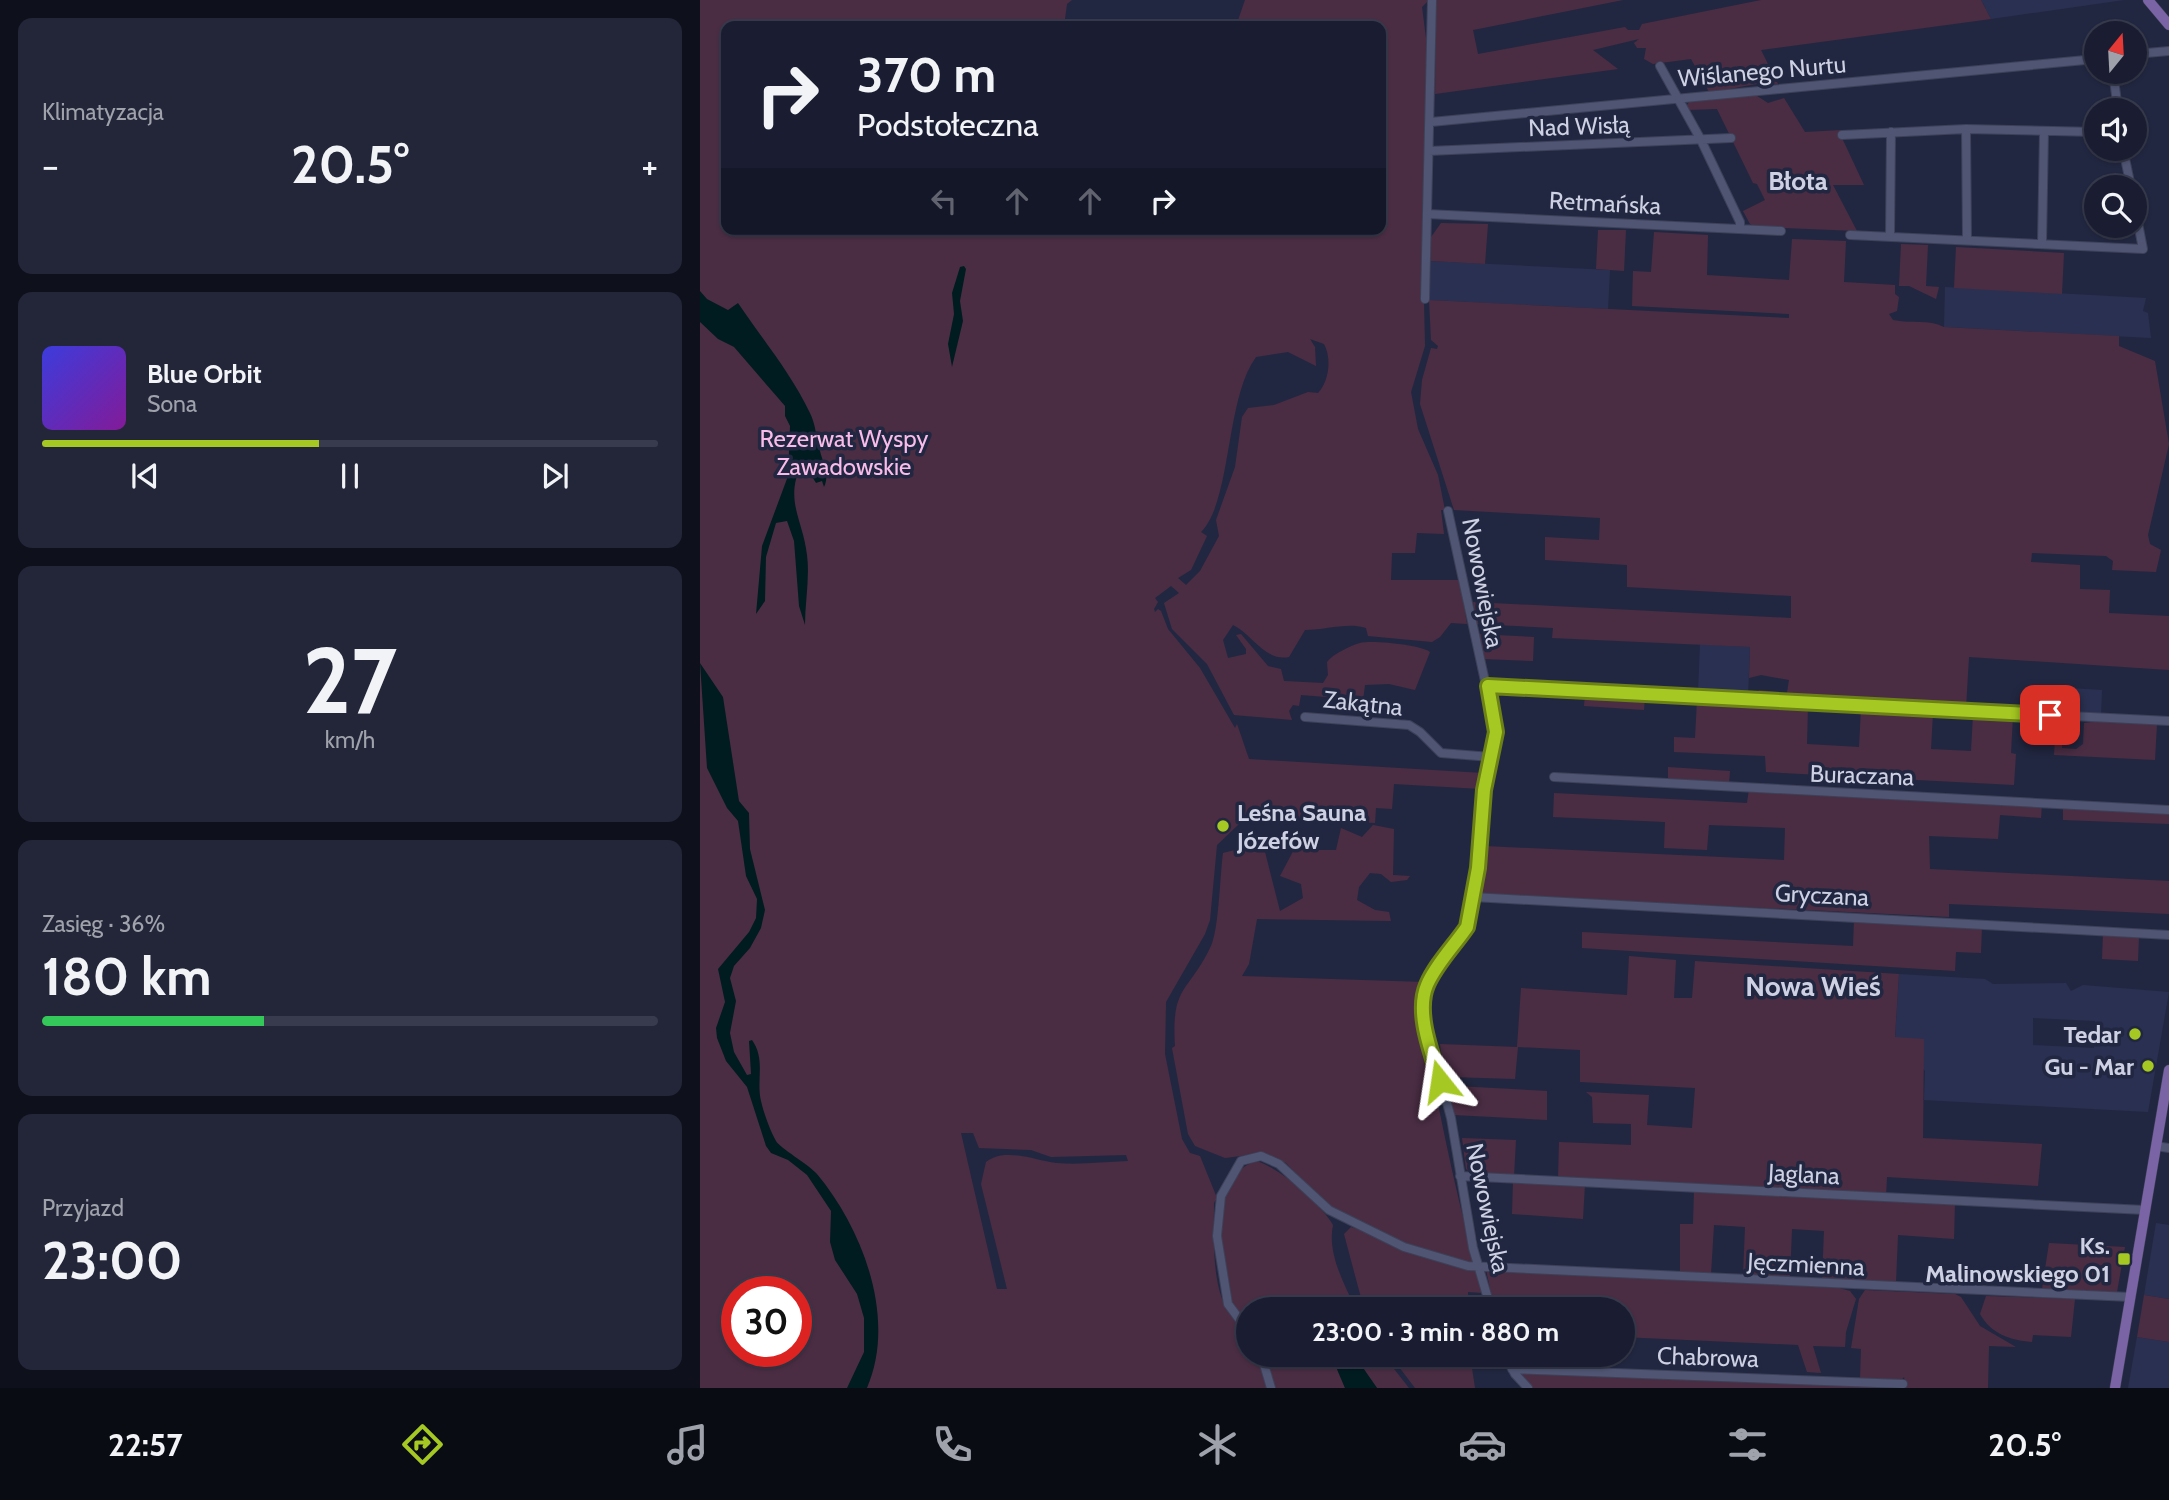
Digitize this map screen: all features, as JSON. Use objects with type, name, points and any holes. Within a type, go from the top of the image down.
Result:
[{"type":"main road","points":[[2148,0],[2169,24]]},
{"type":"main road","points":[[2115,1388],[2169,1070]]},
{"type":"street","points":[[1425,299],[1432,0]]},
{"type":"street","points":[[2147,53],[2169,51]]},
{"type":"street","name":"Wiślanego Nurtu","points":[[1431,122],[2084,60]]},
{"type":"street","points":[[1660,66],[1700,140],[1740,222],[1740,229]]},
{"type":"street","points":[[1966,128],[1967,240]]},
{"type":"street","points":[[1842,135],[1966,128],[2084,132]]},
{"type":"street","points":[[2042,244],[2044,131]]},
{"type":"street","points":[[1889,237],[1891,132]]},
{"type":"street","name":"Nad Wisłą","points":[[1429,151],[1731,138]]},
{"type":"street","name":"Retmańska","points":[[1427,214],[1781,231]]},
{"type":"street","points":[[1850,235],[2143,249],[2141,238]]},
{"type":"street","name":"Nowowiejska","points":[[1448,510],[1496,732],[1490,757],[1467,927],[1435,971],[1423,998],[1423,1014],[1451,1118],[1473,1248],[1488,1297]]},
{"type":"street","points":[[1488,686],[2169,722]]},
{"type":"street","name":"Zakątna","points":[[1305,717],[1397,723],[1420,732],[1441,753],[1490,757]]},
{"type":"street","name":"Buraczana","points":[[1554,777],[2169,810]]},
{"type":"street","name":"Gryczana","points":[[1473,897],[2169,935]]},
{"type":"street","points":[[2156,1146],[2169,1148]]},
{"type":"street","name":"Jęczmienna","points":[[1236,1315],[1228,1304],[1217,1236],[1221,1196],[1241,1161],[1261,1156],[1279,1164],[1329,1210],[1404,1247],[1451,1263],[2130,1297]]},
{"type":"street","name":"Jaglana","points":[[1460,1176],[2145,1210]]},
{"type":"street","points":[[1265,1367],[1271,1388]]},
{"type":"street","points":[[1512,1369],[1528,1388]]},
{"type":"street","name":"Chabrowa","points":[[1512,1369],[1903,1384]]},
{"type":"shaded area","points":[[1981,0],[2124,0],[1991,19]]},
{"type":"shaded area","points":[[1431,261],[1610,270],[1608,309],[1429,300]]},
{"type":"shaded area","points":[[964,266],[966,269],[960,301],[963,321],[952,367],[948,344],[954,314],[952,293],[960,267]]},
{"type":"shaded area","points":[[1945,287],[2146,298],[2143,311],[2148,313],[2151,338],[1944,327]]},
{"type":"shaded area","points":[[700,291],[707,299],[728,310],[738,303],[794,384],[814,422],[826,482],[824,487],[822,481],[816,483],[803,462],[797,475],[794,498],[808,563],[805,625],[799,606],[794,541],[787,521],[776,523],[766,557],[765,601],[756,614],[762,546],[788,476],[790,426],[785,416],[785,406],[734,347],[718,339],[700,322]]},
{"type":"shaded area","points":[[1700,644],[1750,647],[1748,696],[1698,693]]},
{"type":"shaded area","points":[[700,663],[723,697],[739,801],[749,813],[750,849],[765,910],[761,928],[750,948],[734,966],[730,978],[736,1001],[730,1033],[734,1052],[747,1075],[751,1074],[749,1041],[752,1040],[759,1055],[761,1101],[776,1141],[817,1174],[834,1196],[861,1248],[876,1304],[878,1333],[875,1361],[867,1388],[847,1388],[864,1352],[864,1318],[857,1294],[835,1260],[830,1242],[831,1211],[807,1175],[788,1160],[771,1153],[766,1146],[747,1087],[726,1061],[717,1038],[716,1028],[725,1002],[718,969],[749,932],[756,918],[757,899],[746,876],[738,821],[727,808],[707,768]]},
{"type":"shaded area","points":[[2054,687],[2102,690],[2101,714],[2061,712],[2060,708],[2054,707]]},
{"type":"shaded area","points":[[1899,974],[1985,979],[1993,984],[2066,983],[2071,991],[2083,985],[2169,992],[2148,1112],[1924,1100],[1925,1071],[1895,1038]],"holes":[[[2033,1018],[2095,1021],[2094,1048],[2033,1045]]]},
{"type":"shaded area","points":[[2156,1223],[2169,1225],[2169,1299],[2144,1295]]},
{"type":"shaded area","points":[[2137,1337],[2169,1342],[2169,1388],[2128,1388]]},
{"type":"shaded area","points":[[1336,1367],[1362,1367],[1377,1388],[1345,1388]]},
{"type":"green space","name":"Rezerwat Wyspy Zawadowskie","points":[[700,0],[1072,0],[1067,4],[1065,21],[721,21],[721,235],[1386,235],[1386,21],[1238,21],[1245,0],[1429,0],[1422,7],[1429,121],[1422,214],[1425,346],[1411,392],[1418,429],[1438,475],[1445,510],[1441,510],[1444,534],[1417,533],[1415,553],[1392,553],[1391,580],[1460,580],[1467,624],[1451,623],[1440,637],[1432,642],[1368,636],[1366,628],[1359,626],[1305,630],[1289,657],[1280,657],[1265,651],[1233,625],[1223,640],[1228,658],[1246,654],[1246,649],[1236,635],[1241,634],[1268,666],[1281,669],[1284,681],[1323,683],[1328,675],[1327,662],[1360,643],[1396,644],[1430,652],[1415,690],[1389,684],[1365,685],[1363,700],[1301,695],[1299,706],[1293,705],[1289,711],[1292,720],[1234,715],[1207,664],[1172,629],[1164,603],[1179,593],[1171,586],[1155,598],[1158,602],[1155,612],[1158,609],[1161,611],[1168,629],[1200,668],[1235,728],[1237,724],[1249,759],[1483,773],[1481,789],[1394,784],[1392,809],[1376,808],[1375,823],[1240,815],[1239,824],[1217,845],[1210,920],[1205,934],[1166,1002],[1165,1054],[1182,1139],[1190,1153],[1200,1156],[1217,1198],[1214,1203],[1216,1274],[1221,1296],[1236,1322],[1236,1367],[1261,1367],[1267,1388],[700,1388]],"holes":[[[1310,339],[1324,344],[1329,363],[1327,376],[1318,393],[1308,392],[1274,405],[1248,408],[1242,417],[1235,467],[1216,520],[1219,536],[1200,571],[1186,585],[1178,578],[1191,570],[1207,536],[1201,532],[1211,517],[1218,497],[1239,398],[1246,375],[1256,357],[1288,352],[1316,366],[1315,347]],[[961,1133],[973,1133],[979,1148],[1031,1150],[1051,1157],[1126,1155],[1128,1161],[1074,1164],[1002,1155],[986,1162],[981,1184],[1007,1289],[997,1289]]]},
{"type":"green space","points":[[1436,0],[1623,0],[1473,30],[1478,54],[1625,27],[1628,30],[1639,30],[1642,24],[1761,0],[1981,0],[1991,19],[1761,50],[1778,84],[1709,92],[1691,59],[1653,64],[1644,59],[1646,48],[1637,48],[1634,43],[1639,39],[1593,50],[1618,69],[1435,94]]},
{"type":"green space","points":[[1754,94],[1768,103],[1784,98],[1805,132],[1842,130],[1842,138],[1864,185],[1833,185],[1857,231],[1756,227],[1750,224],[1743,211],[1765,200],[1757,184],[1753,183],[1717,109],[1687,110],[1686,106],[1690,101]]},
{"type":"green space","points":[[1441,223],[1488,224],[1485,264],[1431,261],[1429,240]]},
{"type":"green space","points":[[1598,230],[1626,230],[1624,271],[1596,269]]},
{"type":"green space","points":[[1654,232],[1708,235],[1707,275],[1789,280],[1792,239],[1846,241],[1844,282],[1895,285],[1895,294],[1899,297],[1897,311],[1889,314],[1893,320],[1932,323],[1944,327],[2119,336],[2119,346],[2155,361],[2169,444],[2148,535],[2150,544],[2161,550],[2156,572],[2112,570],[2113,561],[2106,556],[2032,553],[2031,562],[2080,565],[2080,589],[2110,590],[2109,613],[2169,616],[2169,670],[1969,657],[1966,708],[1755,696],[1759,690],[1787,693],[1789,680],[1761,675],[1749,678],[1750,647],[1552,638],[1553,628],[1477,624],[1473,602],[1791,618],[1791,596],[1627,587],[1627,565],[1545,560],[1545,537],[1599,540],[1600,518],[1454,510],[1420,404],[1422,380],[1431,348],[1437,349],[1438,346],[1431,340],[1429,300],[1789,318],[1789,314],[1632,306],[1633,271],[1651,272]]},
{"type":"green space","points":[[1901,244],[1928,245],[1926,286],[1939,287],[1936,299],[1909,286],[1899,286]]},
{"type":"green space","points":[[1956,247],[2064,253],[2062,294],[1954,288]]},
{"type":"green space","points":[[1477,634],[1534,637],[1533,661],[1483,659]]},
{"type":"green space","points":[[1585,694],[1645,697],[1644,710],[1584,706]]},
{"type":"green space","points":[[1697,700],[1808,706],[1807,744],[1859,747],[1861,709],[1933,713],[1931,749],[1971,751],[1973,715],[2013,716],[2011,753],[2016,754],[2014,785],[1766,772],[1765,756],[1674,752],[1674,737],[1695,738]]},
{"type":"green space","points":[[2099,721],[2157,724],[2155,760],[2054,755],[2056,722],[2063,722],[2062,748],[2076,749],[2083,744],[2084,723]]},
{"type":"green space","points":[[1668,767],[1730,771],[1729,784],[1668,781]]},
{"type":"green space","points":[[1749,789],[2042,804],[2041,818],[2000,815],[1998,839],[1929,836],[1930,869],[2169,881],[2169,914],[1949,904],[1949,917],[1480,894],[1484,846],[1784,860],[1785,828],[1709,825],[1707,850],[1664,848],[1665,822],[1553,817],[1554,793],[1747,803]]},
{"type":"green space","points":[[2063,806],[2169,812],[2169,824],[2063,820]]},
{"type":"green space","points":[[1373,825],[1394,829],[1393,875],[1410,876],[1407,880],[1391,882],[1381,874],[1370,873],[1359,887],[1357,900],[1375,910],[1389,912],[1391,921],[1257,919],[1249,964],[1242,976],[1424,982],[1417,999],[1451,1165],[1475,1263],[1462,1264],[1402,1243],[1325,1204],[1286,1163],[1264,1153],[1225,1158],[1195,1146],[1188,1134],[1172,1048],[1175,1046],[1174,1026],[1183,990],[1203,961],[1214,938],[1223,853],[1235,850],[1265,852],[1280,911],[1303,898],[1301,884],[1280,876],[1298,842],[1304,843],[1311,850],[1336,850],[1341,828],[1362,837]]},
{"type":"green space","points":[[1854,920],[1982,926],[1981,953],[1956,952],[1955,971],[1582,948],[1582,932],[1853,946]]},
{"type":"green space","points":[[2103,934],[2139,936],[2138,961],[2102,959]]},
{"type":"green space","points":[[1629,956],[1676,960],[1674,998],[1692,998],[1695,961],[1899,974],[1895,1037],[1924,1039],[1923,1138],[2042,1144],[2038,1186],[1887,1177],[1886,1196],[1558,1179],[1559,1142],[1631,1145],[1631,1124],[1593,1123],[1592,1097],[1586,1092],[1649,1095],[1647,1125],[1692,1128],[1695,1088],[1580,1082],[1580,1050],[1518,1047],[1515,1079],[1451,1077],[1443,1071],[1440,1044],[1517,1047],[1521,988],[1627,995]]},
{"type":"green space","points":[[1456,1086],[1547,1091],[1547,1120],[1454,1115],[1449,1092]]},
{"type":"green space","points":[[1462,1138],[1516,1140],[1514,1176],[1471,1173],[1466,1169]]},
{"type":"green space","points":[[1257,1161],[1267,1165],[1300,1188],[1327,1216],[1333,1225],[1334,1257],[1350,1297],[1236,1297],[1236,1310],[1222,1267],[1220,1223],[1231,1183],[1241,1169]]},
{"type":"green space","points":[[1513,1181],[1585,1184],[1583,1219],[1512,1214]]},
{"type":"green space","points":[[1694,1190],[1955,1202],[1954,1239],[1898,1235],[1896,1282],[1822,1279],[1824,1231],[1792,1229],[1790,1278],[1743,1276],[1745,1227],[1714,1225],[1711,1274],[1680,1273],[1680,1224],[1693,1224]]},
{"type":"green space","points":[[1351,1227],[1478,1270],[1484,1293],[1468,1292],[1468,1297],[1361,1297],[1344,1234]]},
{"type":"green space","points":[[2049,1243],[2125,1247],[2117,1292],[2042,1289]]},
{"type":"green space","points":[[1486,1269],[1839,1288],[1850,1291],[1856,1299],[1846,1332],[1845,1347],[1813,1346],[1821,1373],[1807,1372],[1798,1345],[1635,1338],[1635,1297],[1492,1297]]},
{"type":"green space","points":[[1865,1290],[1955,1294],[1961,1297],[1980,1326],[2016,1347],[1989,1346],[1988,1388],[1531,1388],[1515,1371],[1906,1387],[1904,1377],[1900,1382],[1860,1380],[1861,1349],[1851,1348],[1859,1299]]},
{"type":"green space","points":[[2144,1295],[2169,1299],[2169,1342],[2137,1337]]},
{"type":"green space","points":[[1986,1296],[2075,1299],[2071,1337],[2033,1335],[2032,1342],[2002,1335],[1990,1327],[1980,1314]]},
{"type":"green space","points":[[1269,1367],[1336,1367],[1345,1388],[1274,1388]]},
{"type":"green space","points":[[1362,1367],[1392,1367],[1409,1388],[1377,1388]]},
{"type":"green space","points":[[1399,1367],[1472,1367],[1475,1388],[1415,1388]]},
{"type":"place","name":"Leśna Sauna Józefów","points":[[1223,826]]},
{"type":"place","name":"Tedar","points":[[2135,1034]]},
{"type":"place","name":"Gu - Mar","points":[[2148,1066]]},
{"type":"place","name":"Ks. Malinowskiego 01","points":[[2124,1259]]},
{"type":"district","name":"Błota","points":[[1798,181]]},
{"type":"district","name":"Nowa Wieś","points":[[1813,986]]},
{"type":"route","points":[[1440,1081],[1423,1014],[1423,998],[1435,971],[1467,927],[1469,918],[1478,868],[1484,790],[1496,732],[1488,686],[2050,715]]}]
